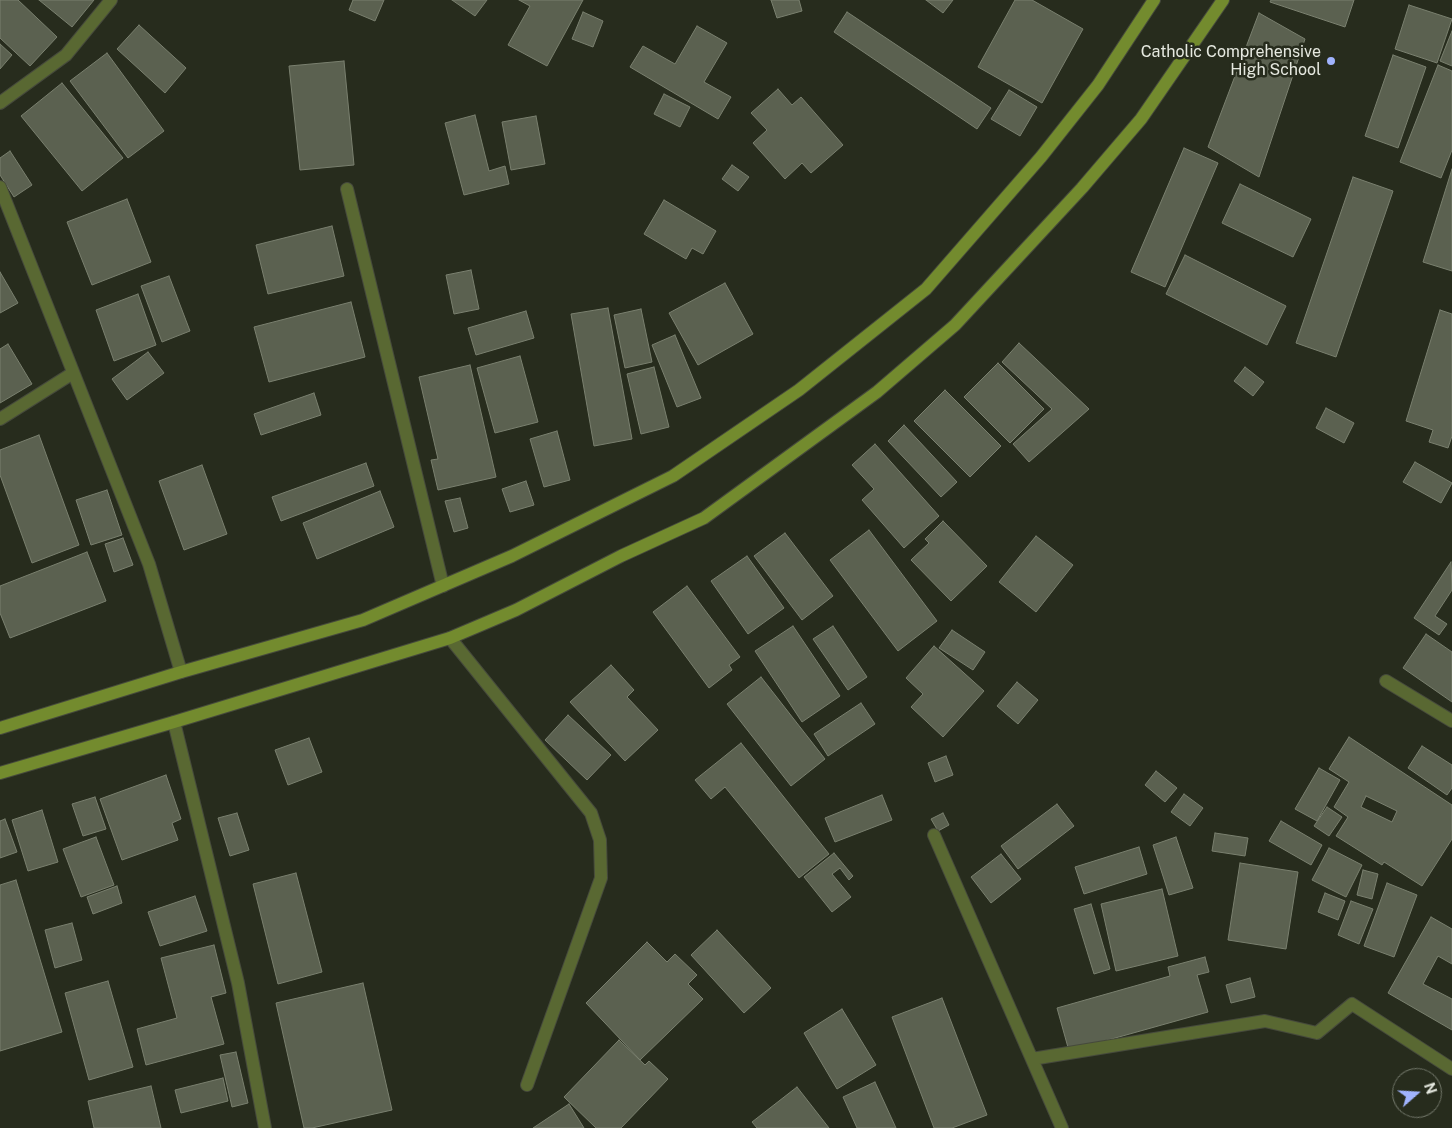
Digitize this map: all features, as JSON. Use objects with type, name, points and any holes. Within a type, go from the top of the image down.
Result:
[{"type":"main road","points":[[0,728],[181,672],[363,620],[512,556],[673,476],[799,390],[926,289],[1041,157],[1098,85],[1154,0]]},
{"type":"main road","points":[[0,772],[174,722],[450,638],[516,610],[621,556],[704,518],[878,392],[955,325],[1082,188],[1141,119],[1223,0]]},
{"type":"street","points":[[0,103],[66,55],[111,0]]},
{"type":"street","points":[[0,187],[149,564],[181,672]]},
{"type":"street","points":[[347,189],[443,586]]},
{"type":"street","points":[[0,419],[73,372]]},
{"type":"street","points":[[450,638],[591,813],[600,840],[601,878],[527,1085]]},
{"type":"street","points":[[1386,681],[1452,721]]},
{"type":"street","points":[[174,722],[238,983],[265,1128]]},
{"type":"street","points":[[934,835],[1062,1128]]},
{"type":"street","points":[[1032,1059],[1265,1021],[1317,1033],[1352,1004],[1452,1069]]},
{"type":"building","points":[[0,0],[18,0],[57,37],[30,66],[0,38]]},
{"type":"building","points":[[39,0],[94,0],[72,27]]},
{"type":"building","points":[[353,0],[384,0],[375,21],[349,10]]},
{"type":"building","points":[[452,0],[487,0],[475,16]]},
{"type":"building","points":[[519,0],[583,0],[547,66],[508,45],[530,6]]},
{"type":"building","points":[[771,0],[799,0],[802,11],[777,18]]},
{"type":"building","points":[[926,0],[953,0],[943,13]]},
{"type":"building","points":[[1015,0],[1032,0],[1083,29],[1042,103],[978,67]]},
{"type":"building","points":[[1271,0],[1354,0],[1345,27],[1270,2]]},
{"type":"building","points":[[1409,5],[1452,19],[1437,63],[1395,49]]},
{"type":"building","points":[[583,12],[603,21],[593,47],[572,39]]},
{"type":"building","points":[[847,12],[991,108],[977,129],[834,32]]},
{"type":"building","points":[[1259,13],[1305,39],[1259,177],[1208,147]]},
{"type":"building","points":[[139,25],[186,68],[165,93],[117,49]]},
{"type":"building","points":[[697,26],[727,43],[704,82],[731,97],[718,119],[630,67],[643,46],[675,64]]},
{"type":"building","points":[[1452,31],[1452,66],[1440,61]]},
{"type":"building","points":[[0,44],[12,55],[0,69]]},
{"type":"building","points":[[107,53],[164,131],[128,158],[70,81]]},
{"type":"building","points":[[1393,55],[1426,67],[1398,148],[1365,136]]},
{"type":"building","points":[[344,61],[354,165],[300,170],[289,66]]},
{"type":"building","points":[[1438,65],[1452,71],[1452,150],[1441,178],[1400,162]]},
{"type":"building","points":[[62,83],[123,158],[82,191],[21,116]]},
{"type":"building","points":[[778,89],[792,105],[801,97],[843,145],[811,173],[802,163],[785,179],[753,143],[767,130],[751,113]]},
{"type":"building","points":[[1009,90],[1037,107],[1020,136],[991,119]]},
{"type":"building","points":[[664,94],[690,107],[680,127],[654,114]]},
{"type":"building","points":[[475,115],[489,171],[505,166],[509,184],[464,195],[445,123]]},
{"type":"building","points":[[536,116],[545,164],[511,170],[502,122]]},
{"type":"building","points":[[1184,148],[1218,163],[1165,287],[1131,272]]},
{"type":"building","points":[[10,151],[32,185],[14,197],[0,175],[0,158]]},
{"type":"building","points":[[732,165],[749,177],[738,191],[722,179]]},
{"type":"building","points":[[1452,169],[1452,271],[1423,262]]},
{"type":"building","points":[[1353,177],[1393,191],[1336,357],[1296,343]]},
{"type":"building","points":[[1240,184],[1311,219],[1293,257],[1222,223]]},
{"type":"building","points":[[127,199],[151,262],[92,285],[67,222]]},
{"type":"building","points":[[664,200],[716,231],[703,254],[692,248],[686,259],[644,234]]},
{"type":"building","points":[[332,226],[344,276],[268,294],[256,245]]},
{"type":"building","points":[[1185,255],[1286,306],[1267,345],[1166,294]]},
{"type":"building","points":[[471,270],[479,309],[454,314],[446,275]]},
{"type":"building","points":[[0,272],[18,303],[0,313]]},
{"type":"building","points":[[169,276],[190,331],[162,342],[141,286]]},
{"type":"building","points":[[725,283],[753,334],[698,365],[669,313]]},
{"type":"building","points":[[138,294],[156,345],[114,361],[96,310]]},
{"type":"building","points":[[351,302],[365,357],[269,382],[254,327]]},
{"type":"building","points":[[608,308],[632,439],[594,446],[571,314]]},
{"type":"building","points":[[641,309],[652,362],[625,368],[614,315]]},
{"type":"building","points":[[1440,310],[1452,314],[1452,436],[1448,448],[1429,442],[1433,430],[1406,421]]},
{"type":"building","points":[[526,311],[534,338],[476,355],[468,328]]},
{"type":"building","points":[[675,335],[701,398],[677,407],[652,345]]},
{"type":"building","points":[[1019,343],[1089,409],[1029,462],[1013,444],[1052,409],[1002,362]]},
{"type":"building","points":[[8,344],[32,384],[0,403],[0,349]]},
{"type":"building","points":[[148,352],[164,373],[127,400],[112,379]]},
{"type":"building","points":[[520,356],[538,422],[495,433],[477,368]]},
{"type":"building","points":[[998,363],[1044,409],[1010,443],[964,397]]},
{"type":"building","points":[[470,365],[496,477],[438,490],[431,460],[438,459],[419,377]]},
{"type":"building","points":[[654,367],[669,427],[641,434],[627,374]]},
{"type":"building","points":[[1245,367],[1264,382],[1253,396],[1234,381]]},
{"type":"building","points":[[945,390],[1001,446],[970,477],[914,421]]},
{"type":"building","points":[[314,393],[321,415],[261,435],[254,414]]},
{"type":"building","points":[[1326,408],[1354,423],[1344,443],[1316,428]]},
{"type":"building","points":[[904,425],[957,482],[941,497],[888,441]]},
{"type":"building","points":[[557,431],[570,480],[544,487],[530,439]]},
{"type":"building","points":[[39,435],[79,545],[32,563],[0,475],[0,450]]},
{"type":"building","points":[[875,444],[939,516],[904,548],[862,500],[874,489],[852,465]]},
{"type":"building","points":[[1415,462],[1452,483],[1441,503],[1403,482]]},
{"type":"building","points":[[366,463],[374,486],[281,521],[272,497]]},
{"type":"building","points":[[202,465],[227,534],[184,550],[159,481]]},
{"type":"building","points":[[526,481],[534,505],[510,512],[502,489]]},
{"type":"building","points":[[107,490],[122,535],[91,545],[76,500]]},
{"type":"building","points":[[380,491],[394,527],[317,559],[303,523]]},
{"type":"building","points":[[460,498],[468,528],[454,532],[445,501]]},
{"type":"building","points":[[943,521],[987,566],[951,601],[911,560],[929,543],[925,539]]},
{"type":"building","points":[[869,530],[937,621],[898,651],[830,560]]},
{"type":"building","points":[[785,533],[833,596],[802,620],[754,556]]},
{"type":"building","points":[[1036,536],[1073,565],[1036,612],[999,582]]},
{"type":"building","points":[[123,538],[133,565],[114,572],[105,544]]},
{"type":"building","points":[[87,552],[106,601],[10,638],[0,613],[0,586]]},
{"type":"building","points":[[747,556],[784,608],[748,634],[711,581]]},
{"type":"building","points":[[1451,562],[1452,590],[1435,616],[1447,624],[1439,635],[1414,618]]},
{"type":"building","points":[[687,586],[740,657],[729,665],[732,670],[709,688],[653,612]]},
{"type":"building","points":[[793,626],[840,696],[802,722],[755,651]]},
{"type":"building","points":[[833,626],[867,677],[848,690],[813,639]]},
{"type":"building","points":[[952,630],[985,652],[973,670],[939,648]]},
{"type":"building","points":[[1426,634],[1452,652],[1452,702],[1403,668]]},
{"type":"building","points":[[934,646],[984,691],[943,737],[911,707],[923,694],[906,678]]},
{"type":"building","points":[[611,665],[634,690],[627,697],[658,730],[625,761],[570,702]]},
{"type":"building","points":[[761,677],[825,759],[791,786],[727,704]]},
{"type":"building","points":[[1017,682],[1038,700],[1018,724],[997,706]]},
{"type":"building","points":[[861,703],[875,724],[828,756],[814,734]]},
{"type":"building","points":[[568,715],[611,755],[587,780],[545,740]]},
{"type":"building","points":[[1349,737],[1452,805],[1452,839],[1422,886],[1384,862],[1382,865],[1336,836],[1348,817],[1334,807],[1349,782],[1329,769]],"holes":[[[1366,796],[1397,811],[1392,822],[1361,807]]]},
{"type":"building","points":[[309,738],[322,772],[288,785],[275,750]]},
{"type":"building","points":[[741,743],[829,854],[799,878],[725,787],[711,799],[695,780]]},
{"type":"building","points":[[1422,746],[1452,765],[1452,788],[1447,795],[1408,768]]},
{"type":"building","points":[[946,756],[953,775],[935,782],[928,763]]},
{"type":"building","points":[[1319,768],[1340,780],[1317,821],[1295,809]]},
{"type":"building","points":[[1156,771],[1177,788],[1165,802],[1145,785]]},
{"type":"building","points":[[166,775],[181,819],[172,823],[178,840],[122,860],[100,799]]},
{"type":"building","points":[[1184,794],[1203,808],[1190,826],[1171,812]]},
{"type":"building","points":[[882,795],[892,820],[835,842],[825,818]]},
{"type":"building","points":[[95,797],[106,829],[83,836],[72,804]]},
{"type":"building","points":[[1057,804],[1074,826],[1018,869],[1001,846]]},
{"type":"building","points":[[1327,807],[1342,817],[1329,836],[1314,826]]},
{"type":"building","points":[[42,810],[58,862],[28,871],[12,820]]},
{"type":"building","points":[[237,813],[249,850],[230,856],[218,818]]},
{"type":"building","points":[[943,813],[949,825],[938,831],[931,819]]},
{"type":"building","points":[[5,819],[17,852],[0,858],[0,821]]},
{"type":"building","points":[[1281,821],[1322,845],[1311,865],[1269,841]]},
{"type":"building","points":[[1215,833],[1248,838],[1245,856],[1212,851]]},
{"type":"building","points":[[96,837],[114,885],[81,897],[63,849]]},
{"type":"building","points":[[1176,837],[1193,888],[1169,895],[1153,845]]},
{"type":"building","points":[[1139,847],[1147,874],[1084,894],[1075,867]]},
{"type":"building","points":[[1329,848],[1362,865],[1346,897],[1312,880]]},
{"type":"building","points":[[834,853],[853,876],[849,880],[840,868],[832,874],[851,897],[832,912],[804,877]]},
{"type":"building","points":[[1001,854],[1021,879],[991,903],[971,877]]},
{"type":"building","points":[[1240,863],[1298,872],[1286,949],[1228,940]]},
{"type":"building","points":[[1363,870],[1378,874],[1372,899],[1357,895]]},
{"type":"building","points":[[296,873],[322,972],[278,984],[253,884]]},
{"type":"building","points":[[16,880],[62,1032],[0,1051],[0,885]]},
{"type":"building","points":[[1387,883],[1417,895],[1394,957],[1364,946]]},
{"type":"building","points":[[117,886],[122,903],[93,914],[87,897]]},
{"type":"building","points":[[1162,889],[1178,956],[1116,971],[1101,904]]},
{"type":"building","points":[[1325,893],[1345,901],[1338,920],[1318,912]]},
{"type":"building","points":[[195,896],[207,931],[160,946],[148,912]]},
{"type":"building","points":[[1351,901],[1373,909],[1359,944],[1338,935]]},
{"type":"building","points":[[1091,904],[1110,969],[1094,974],[1074,909]]},
{"type":"building","points":[[1431,917],[1452,929],[1452,964],[1438,956],[1423,984],[1452,999],[1452,1030],[1388,993]]},
{"type":"building","points":[[72,923],[82,960],[55,968],[45,930]]},
{"type":"building","points":[[717,930],[771,988],[744,1013],[691,955]]},
{"type":"building","points":[[647,942],[667,962],[675,954],[697,975],[688,984],[703,999],[640,1060],[586,1003]]},
{"type":"building","points":[[214,945],[226,993],[211,997],[224,1044],[146,1065],[137,1029],[177,1018],[161,958]]},
{"type":"building","points":[[1205,957],[1209,972],[1197,975],[1208,1012],[1069,1051],[1057,1008],[1170,976],[1168,967]]},
{"type":"building","points":[[1250,978],[1255,997],[1231,1003],[1226,985]]},
{"type":"building","points":[[108,981],[133,1067],[89,1080],[65,993]]},
{"type":"building","points":[[363,983],[392,1110],[312,1128],[304,1128],[276,1003]]},
{"type":"building","points":[[942,998],[987,1115],[952,1128],[934,1128],[892,1017]]},
{"type":"building","points":[[842,1009],[876,1065],[837,1089],[804,1033]]},
{"type":"building","points":[[619,1040],[645,1065],[649,1061],[668,1079],[621,1128],[596,1128],[564,1097]]},
{"type":"building","points":[[236,1052],[248,1103],[232,1107],[220,1055]]},
{"type":"building","points":[[223,1078],[228,1101],[181,1113],[175,1090]]},
{"type":"building","points":[[875,1082],[896,1128],[857,1128],[843,1097]]},
{"type":"building","points":[[151,1086],[161,1128],[94,1128],[88,1101]]},
{"type":"building","points":[[797,1087],[829,1128],[757,1128],[752,1122]]},
{"type":"building","points":[[569,1104],[584,1128],[533,1128]]},
{"type":"place","name":"Catholic Comprehensive High School","points":[[1331,61]]}]
